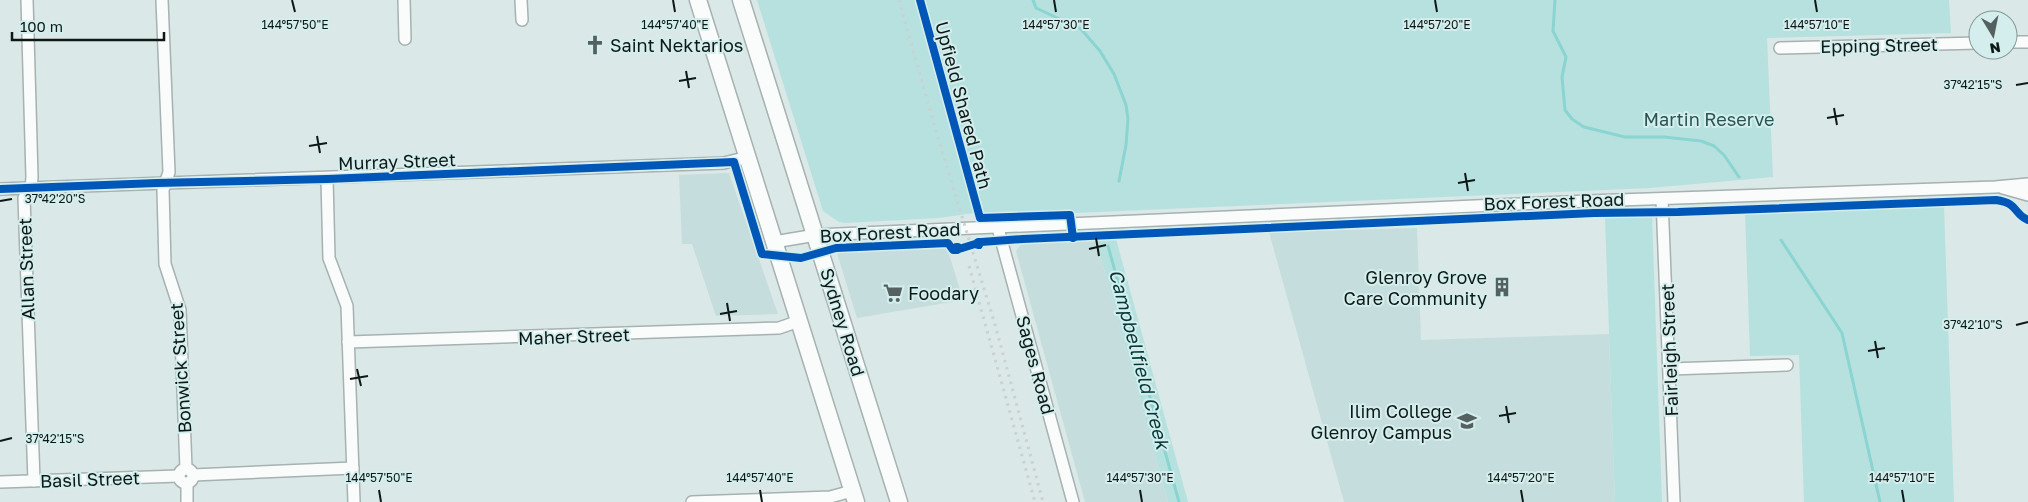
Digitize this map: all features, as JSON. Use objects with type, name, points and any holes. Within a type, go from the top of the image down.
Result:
[{"type":"highway","points":[[698,0],[854,496]]},
{"type":"highway","name":"Sydney Road","points":[[741,0],[899,502]]},
{"type":"street","name":"Allan Street","points":[[27,0],[31,189],[24,198],[34,481]]},
{"type":"street","name":"Bonwick Street","points":[[162,0],[169,172],[163,190],[165,264],[180,310],[187,502]]},
{"type":"street","points":[[404,0],[405,39]]},
{"type":"street","points":[[521,0],[522,20]]},
{"type":"street","name":"Epping Street","points":[[1780,48],[1968,43]]},
{"type":"street","name":"Murray Street","points":[[0,190],[167,182],[327,179],[724,163],[748,157]]},
{"type":"street","points":[[327,179],[329,258],[347,306],[354,502]]},
{"type":"street","points":[[1995,187],[2028,184]]},
{"type":"street","points":[[1995,187],[2028,195]]},
{"type":"street","name":"Box Forest Road","points":[[774,242],[816,235],[1662,199],[1995,187]]},
{"type":"street","name":"Fairleigh Street","points":[[1662,199],[1674,502]]},
{"type":"street","name":"Sages Road","points":[[998,228],[1074,502]]},
{"type":"street","name":"Maher Street","points":[[348,342],[779,328],[799,321]]},
{"type":"street","points":[[1670,369],[1787,365]]},
{"type":"street","name":"Basil Street","points":[[0,482],[353,468]]},
{"type":"street","points":[[692,502],[854,496]]},
{"type":"shaded area","points":[[729,173],[778,314],[716,316],[692,244],[682,244],[679,175]]},
{"type":"shaded area","name":"Ilim College Glenroy Campus","points":[[1417,228],[1421,340],[1609,334],[1615,502],[1344,502],[1269,232]]},
{"type":"shaded area","points":[[1096,240],[1168,502],[1085,502],[1016,251],[1023,242]]},
{"type":"shaded area","points":[[946,244],[963,300],[857,318],[836,250]]},
{"type":"green space","name":"Martin Reserve","points":[[757,0],[1949,0],[1951,33],[1767,38],[1773,177],[1650,188],[983,217],[981,212],[939,218],[845,223],[839,222],[823,211]]},
{"type":"green space","points":[[1944,205],[1954,502],[1804,502],[1799,355],[1750,356],[1745,212]]},
{"type":"green space","points":[[1652,215],[1662,502],[1615,502],[1605,218]]},
{"type":"green space","points":[[1116,239],[1188,502],[1168,502],[1096,240]]},
{"type":"waterway","name":"Campbellfield Creek","points":[[1033,0],[1036,8],[1081,29],[1100,51],[1114,74],[1126,105],[1128,119],[1126,145],[1119,181]]},
{"type":"waterway","points":[[1555,0],[1553,31],[1566,57],[1562,77],[1565,110],[1572,119],[1584,127],[1625,137],[1664,137],[1701,141],[1714,146],[1724,155],[1739,177]]},
{"type":"waterway","points":[[1781,240],[1842,333],[1880,502]]},
{"type":"waterway","name":"Campbellfield Creek","points":[[1108,246],[1179,502]]},
{"type":"railway","points":[[899,0],[935,128],[996,328],[1043,502]]},
{"type":"railway","points":[[969,266],[1035,502]]},
{"type":"cycle path","name":"Upfield Shared Path","points":[[920,0],[980,218],[1070,215],[1073,238]]},
{"type":"cycle path","points":[[0,189],[327,179],[734,162],[762,254],[801,258],[836,248],[948,243],[953,250],[957,250],[956,247],[959,249],[975,244],[979,245],[978,242],[1023,239],[1594,213],[1678,212],[1996,200],[2009,204],[2023,218],[2028,220]]},
{"type":"place","name":"Saint Nektarios","points":[[595,45]]},
{"type":"place","name":"Glenroy Grove Care Community","points":[[1502,287]]},
{"type":"place","name":"Foodary","points":[[893,293]]},
{"type":"place","name":"Ilim College Glenroy Campus","points":[[1467,421]]}]
